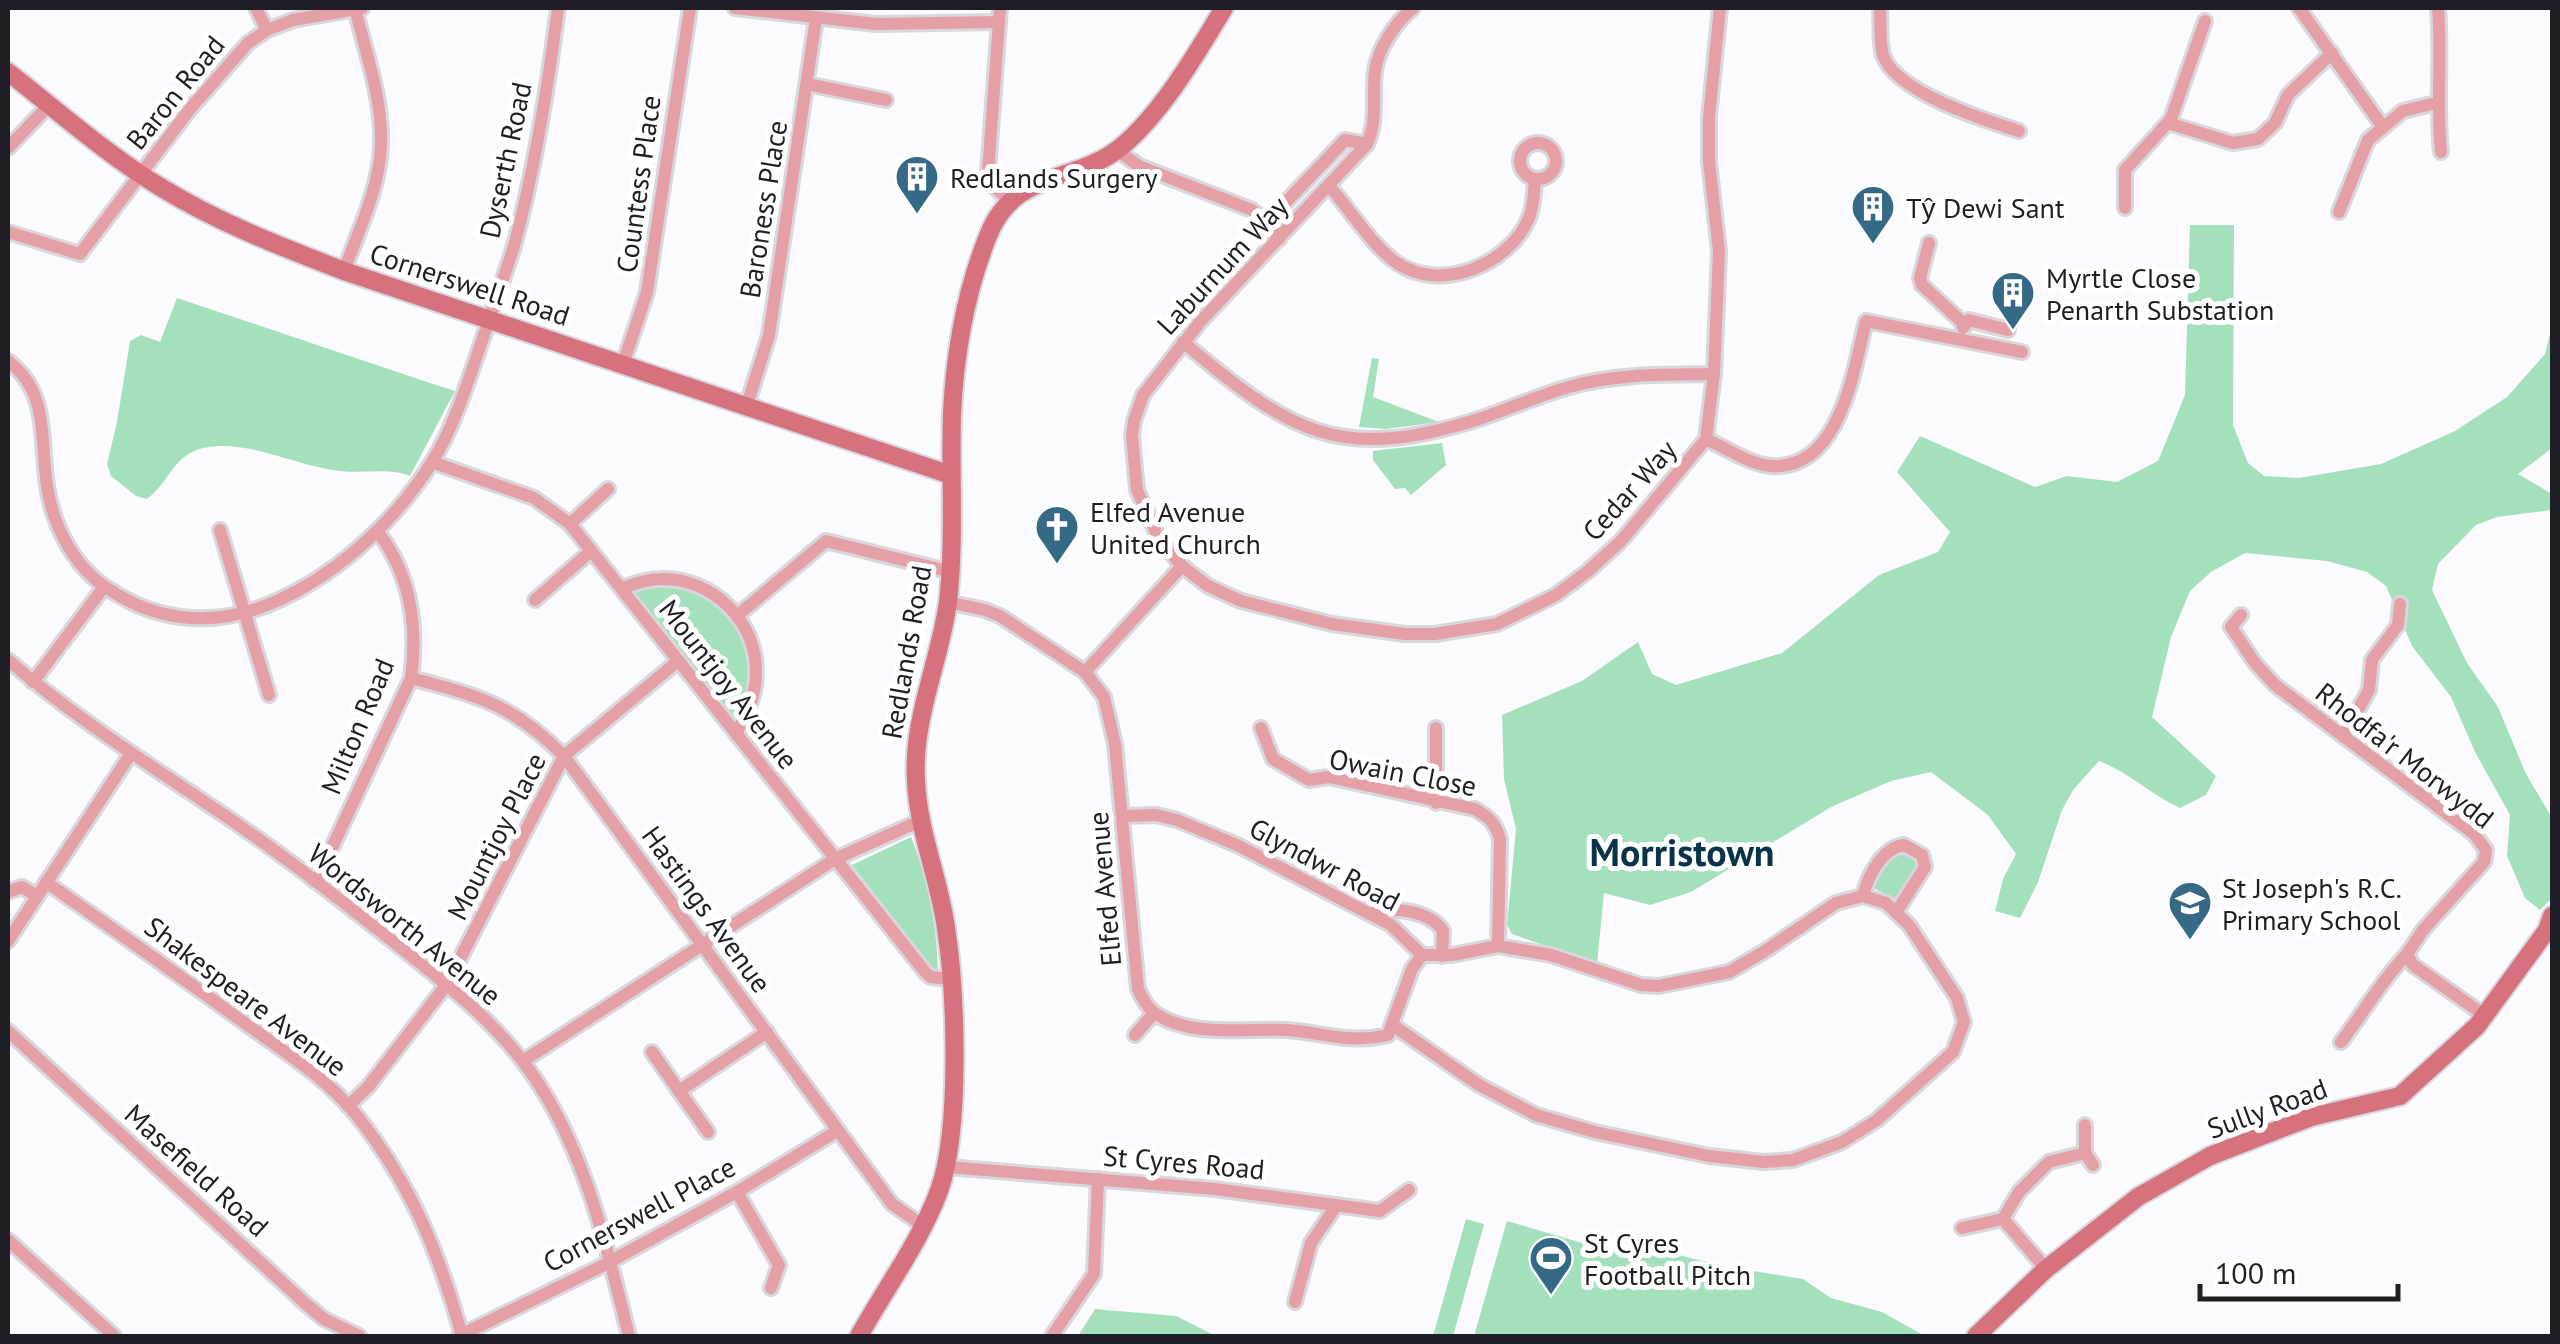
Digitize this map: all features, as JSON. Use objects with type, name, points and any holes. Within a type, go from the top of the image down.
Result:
[{"type":"street","points":[[256,8],[267,30]]},
{"type":"street","points":[[344,271],[377,172],[381,145],[358,8]]},
{"type":"street","name":"Baron Road","points":[[8,232],[80,254],[235,54],[267,30],[293,20],[358,8]]},
{"type":"street","name":"Dyserth Road","points":[[244,615],[290,595],[378,532],[432,462],[465,391],[518,229],[558,8]]},
{"type":"street","name":"Countess Place","points":[[624,364],[647,292],[690,8]]},
{"type":"street","points":[[735,8],[876,24],[999,15],[988,172],[992,185],[1008,200],[1026,188],[1092,164],[1117,150],[1169,90],[1224,8]]},
{"type":"street","points":[[1267,222],[1345,140],[1367,144],[1374,122],[1378,58],[1397,25],[1413,8]]},
{"type":"street","name":"Cedar Way","points":[[1182,566],[1208,586],[1241,601],[1356,628],[1421,634],[1497,624],[1556,596],[1633,528],[1706,439],[1714,374],[1719,251],[1708,139],[1720,8]]},
{"type":"street","points":[[1880,8],[1883,54],[1902,80],[1936,98],[2019,130]]},
{"type":"street","points":[[2298,8],[2383,126]]},
{"type":"street","points":[[2438,8],[2436,103],[2441,152]]},
{"type":"street","name":"Baroness Place","points":[[747,404],[769,335],[816,19]]},
{"type":"street","points":[[2125,208],[2125,170],[2168,123],[2205,21]]},
{"type":"street","points":[[2168,123],[2233,143],[2258,139],[2274,123],[2288,95],[2332,53]]},
{"type":"street","name":"Cornerswell Road","points":[[8,72],[140,174],[213,216],[344,271],[952,474]]},
{"type":"street","points":[[808,84],[886,100]]},
{"type":"street","points":[[2340,212],[2362,151],[2383,126],[2403,111],[2436,103]]},
{"type":"street","points":[[8,148],[49,104]]},
{"type":"street","name":"Laburnum Way","points":[[1182,566],[1160,540],[1140,504],[1132,435],[1143,396],[1182,342],[1367,144]]},
{"type":"street","points":[[1117,150],[1130,162],[1252,210],[1279,239]]},
{"type":"street","points":[[1329,186],[1393,260],[1408,269],[1446,274],[1466,272],[1488,263],[1519,234],[1532,209],[1535,179]]},
{"type":"street","name":"Redlands Road","points":[[858,1336],[922,1225],[947,1167],[952,1128],[951,979],[946,924],[920,821],[915,766],[948,602],[954,388],[960,336],[988,235],[1008,200]]},
{"type":"street","points":[[1929,243],[1922,284],[1964,324]]},
{"type":"street","points":[[1960,340],[1969,320],[2008,330]]},
{"type":"street","points":[[1706,439],[1770,466],[1801,459],[1816,450],[1838,423],[1866,321],[2022,352]]},
{"type":"street","points":[[1182,342],[1246,395],[1278,414],[1325,434],[1371,440],[1418,436],[1596,381],[1660,374],[1714,374]]},
{"type":"street","points":[[8,361],[22,374],[38,404],[48,489],[71,553],[104,587],[166,615],[212,619],[244,615]]},
{"type":"street","name":"Mountjoy Avenue","points":[[432,462],[534,498],[570,524],[926,973],[951,979]]},
{"type":"street","points":[[570,524],[608,489]]},
{"type":"street","points":[[220,530],[269,695]]},
{"type":"street","name":"Milton Road","points":[[316,882],[411,678],[414,617],[401,570],[378,532]]},
{"type":"street","points":[[738,614],[826,541],[950,572]]},
{"type":"street","points":[[535,600],[592,552]]},
{"type":"street","points":[[1085,672],[1182,566]]},
{"type":"street","points":[[622,588],[656,578],[675,580],[709,591],[738,614],[752,648],[756,674],[746,714],[736,734]]},
{"type":"street","points":[[33,682],[104,587]]},
{"type":"street","name":"Elfed Avenue","points":[[948,602],[995,614],[1085,672],[1100,690],[1112,721],[1138,989],[1154,1014]]},
{"type":"street","points":[[2343,736],[2369,690],[2372,660],[2398,625],[2400,604]]},
{"type":"street","name":"Rhodfa'r Morwydd","points":[[2240,615],[2232,627],[2255,663],[2276,684],[2474,834],[2486,850],[2484,862],[2423,930],[2407,954]]},
{"type":"street","name":"Wordsworth Avenue","points":[[8,660],[130,755],[234,822],[316,882],[476,1009],[542,1089],[570,1143],[629,1336]]},
{"type":"street","name":"Mountjoy Place","points":[[348,1106],[368,1087],[446,984],[564,756],[678,661]]},
{"type":"street","name":"Hastings Avenue","points":[[411,678],[488,700],[527,722],[564,756],[892,1204],[922,1225]]},
{"type":"street","name":"Owain Close","points":[[1262,728],[1273,760],[1308,780],[1329,778],[1486,815],[1498,831],[1498,946]]},
{"type":"street","points":[[1436,728],[1436,803]]},
{"type":"street","points":[[8,941],[130,755]]},
{"type":"street","name":"Glyndwr Road","points":[[1123,816],[1177,820],[1236,845],[1370,914],[1400,932],[1422,955]]},
{"type":"street","points":[[522,1061],[835,859],[920,821]]},
{"type":"street","points":[[1864,896],[1874,869],[1893,848],[1904,844],[1922,855],[1925,867],[1897,911]]},
{"type":"street","name":"Shakespeare Avenue","points":[[46,882],[273,1044],[324,1082],[348,1106],[398,1174],[424,1221],[443,1270],[461,1336]]},
{"type":"street","points":[[8,892],[22,888],[37,896]]},
{"type":"street","points":[[1135,1034],[1154,1014],[1208,1028],[1292,1030],[1351,1041],[1388,1035],[1412,969],[1422,955],[1442,956],[1498,946],[1551,955],[1641,985],[1689,982],[1746,964],[1836,902],[1864,896],[1897,911],[1964,1012],[1962,1032],[1953,1052],[1877,1120],[1842,1142],[1792,1160],[1764,1162],[1709,1156],[1595,1132],[1536,1114],[1479,1085],[1394,1026]]},
{"type":"street","points":[[1370,914],[1386,910],[1430,918],[1443,931],[1442,956]]},
{"type":"street","name":"Sully Road","points":[[1976,1336],[2046,1269],[2138,1197],[2210,1156],[2311,1116],[2400,1096],[2477,1026],[2547,930],[2552,916]]},
{"type":"street","points":[[2341,1042],[2378,987],[2407,954],[2413,965],[2484,1015]]},
{"type":"street","name":"Masefield Road","points":[[8,1031],[307,1305],[324,1319],[359,1336]]},
{"type":"street","points":[[679,1091],[767,1032]]},
{"type":"street","points":[[652,1052],[708,1132]]},
{"type":"street","points":[[1962,1228],[2003,1219],[2019,1192],[2049,1162],[2089,1159],[2086,1126]]},
{"type":"street","name":"Cornerswell Place","points":[[461,1336],[737,1192],[837,1131]]},
{"type":"street","name":"St Cyres Road","points":[[947,1167],[1215,1188],[1380,1211],[1409,1190]]},
{"type":"street","points":[[1052,1336],[1094,1274],[1098,1180]]},
{"type":"street","points":[[737,1192],[780,1264],[771,1288]]},
{"type":"street","points":[[1295,1302],[1310,1243],[1336,1206]]},
{"type":"street","points":[[2003,1219],[2046,1269]]},
{"type":"street","points":[[8,1240],[114,1336]]},
{"type":"green space","points":[[2190,225],[2234,225],[2233,425],[2248,463],[2264,476],[2299,478],[2381,464],[2455,431],[2507,397],[2545,354],[2552,325],[2552,448],[2518,474],[2552,494],[2552,510],[2497,517],[2476,525],[2438,564],[2432,590],[2467,663],[2498,707],[2526,774],[2552,818],[2552,898],[2540,910],[2525,898],[2507,856],[2510,815],[2475,752],[2451,697],[2412,646],[2386,586],[2367,572],[2327,561],[2245,553],[2211,572],[2190,591],[2171,637],[2152,717],[2216,776],[2206,795],[2180,808],[2099,761],[2073,790],[2062,810],[2038,882],[2020,918],[1995,911],[2003,879],[2016,854],[1988,815],[1931,772],[1891,781],[1831,807],[1691,892],[1650,905],[1604,893],[1597,964],[1512,934],[1507,925],[1516,829],[1504,779],[1502,715],[1582,681],[1638,642],[1652,674],[1676,685],[1782,653],[1879,575],[1938,552],[1950,532],[1897,472],[1920,436],[2035,487],[2067,476],[2117,482],[2158,461],[2185,395]]},
{"type":"green space","points":[[177,298],[455,391],[410,476],[324,468],[255,450],[220,446],[193,452],[178,463],[147,499],[136,496],[111,476],[107,464],[130,341],[141,335],[160,342]]},
{"type":"green space","points":[[1372,358],[1379,359],[1373,397],[1439,422],[1386,429],[1359,427]]},
{"type":"green space","points":[[1442,443],[1446,465],[1411,495],[1405,488],[1395,489],[1373,460],[1373,451]]},
{"type":"green space","points":[[663,584],[691,590],[716,602],[728,613],[745,643],[750,660],[749,694],[732,722],[635,596],[638,588]]},
{"type":"green space","points":[[911,837],[931,904],[938,975],[852,865]]},
{"type":"green space","points":[[1903,850],[1915,858],[1919,867],[1896,900],[1872,887],[1884,865]]},
{"type":"green space","points":[[1466,1219],[1484,1224],[1453,1336],[1433,1336]]},
{"type":"green space","points":[[1507,1221],[1627,1256],[1632,1243],[1722,1266],[1803,1279],[1831,1298],[1882,1312],[1925,1336],[1474,1336]]},
{"type":"green space","points":[[1095,1309],[1176,1316],[1216,1336],[1078,1336]]},
{"type":"place","name":"Redlands Surgery","points":[[917,215]]},
{"type":"place","name":"Tŷ Dewi Sant","points":[[1873,245]]},
{"type":"place","name":"Myrtle Close Penarth Substation","points":[[2013,331]]},
{"type":"place","name":"Elfed Avenue United Church","points":[[1057,565]]},
{"type":"place","name":"St Joseph's R.C. Primary School","points":[[2190,941]]},
{"type":"place","name":"St Cyres Football Pitch","points":[[1551,1296]]},
{"type":"district","name":"Morristown","points":[[1682,851]]}]
